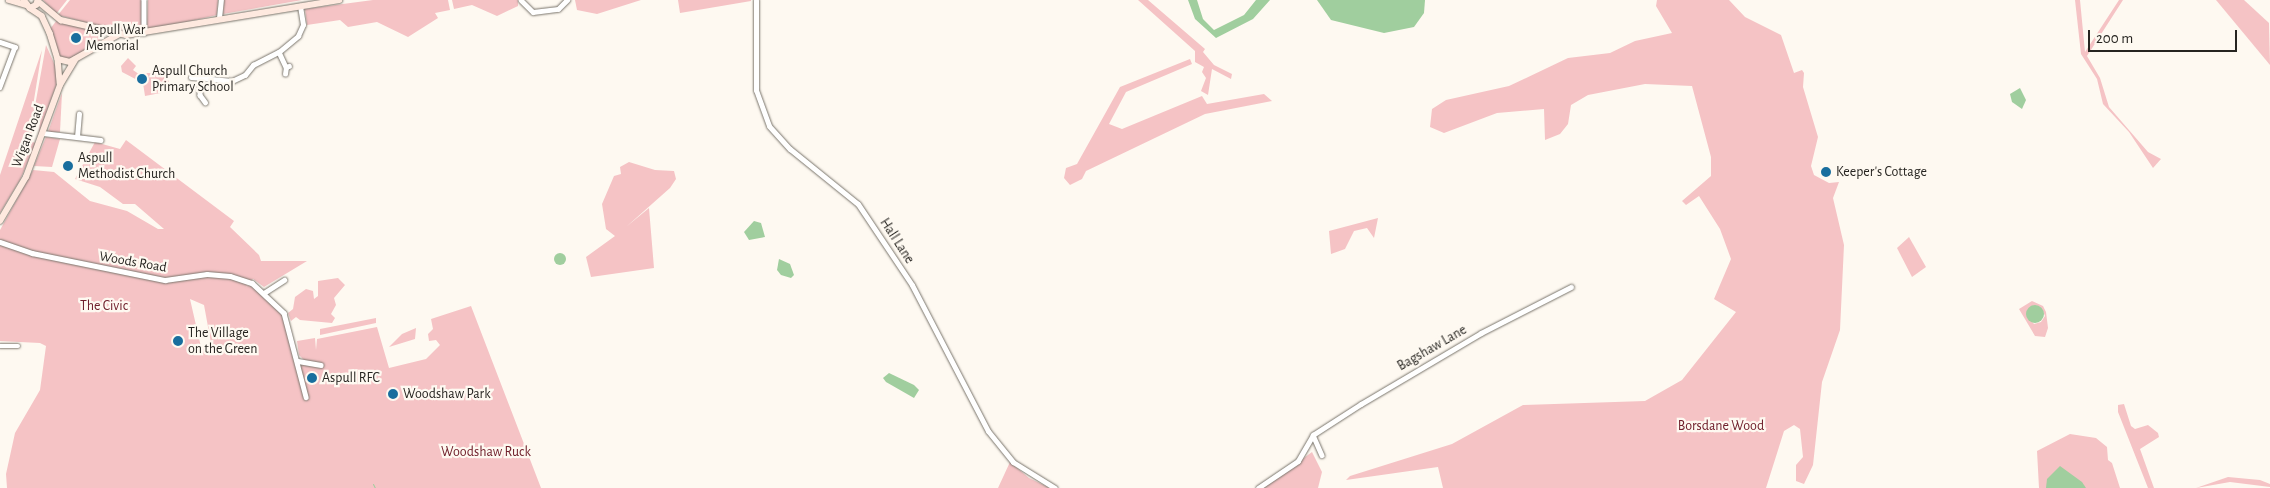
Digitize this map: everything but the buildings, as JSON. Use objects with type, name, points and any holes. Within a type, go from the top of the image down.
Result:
[{"type":"main road","points":[[12,0],[26,4],[38,1],[61,20],[119,35],[144,33],[219,18],[339,0]]},
{"type":"main road","name":"Wigan Road","points":[[26,4],[42,16],[50,33],[58,59],[60,85]]},
{"type":"main road","points":[[50,33],[52,23],[61,20]]},
{"type":"main road","points":[[95,29],[101,38],[99,44]]},
{"type":"main road","points":[[58,59],[66,63],[75,60],[99,44],[119,35]]},
{"type":"main road","name":"Wigan Road","points":[[0,221],[26,177],[44,133],[60,85],[75,60]]},
{"type":"street","points":[[144,0],[144,33]]},
{"type":"street","points":[[219,18],[220,0]]},
{"type":"street","points":[[521,0],[533,12],[558,9],[567,0]]},
{"type":"street","name":"Hall Lane","points":[[756,0],[756,90],[769,126],[790,149],[858,204],[912,285],[988,431],[1014,462],[1055,488]]},
{"type":"street","points":[[191,78],[232,80],[245,75],[260,60],[279,52],[301,32],[304,25],[300,6]]},
{"type":"street","points":[[0,42],[15,48],[0,87]]},
{"type":"street","points":[[279,52],[287,66],[285,74]]},
{"type":"street","points":[[200,78],[200,96],[206,103]]},
{"type":"street","points":[[77,137],[79,114]]},
{"type":"street","points":[[44,133],[101,140]]},
{"type":"street","name":"Woods Road","points":[[0,242],[32,253],[165,280],[207,274],[230,276],[252,283],[284,313],[306,397]]},
{"type":"street","points":[[264,293],[284,280]]},
{"type":"street","name":"Bagshaw Lane","points":[[1312,437],[1421,366],[1571,287]]},
{"type":"street","points":[[0,346],[18,346]]},
{"type":"street","points":[[298,361],[321,365]]},
{"type":"street","points":[[1312,437],[1322,455]]},
{"type":"street","points":[[1258,488],[1298,462],[1312,437]]},
{"type":"green space","points":[[43,0],[67,0],[56,14]]},
{"type":"green space","points":[[70,0],[142,0],[141,31],[121,32],[58,15]]},
{"type":"green space","points":[[148,0],[218,0],[217,15],[147,31]]},
{"type":"green space","points":[[224,0],[302,0],[223,14]]},
{"type":"green space","points":[[373,0],[448,0],[450,10],[435,13],[438,18],[408,37],[377,22],[348,27],[340,20],[307,25],[305,9]]},
{"type":"green space","points":[[452,0],[518,0],[518,6],[497,16],[472,5],[454,9]]},
{"type":"green space","points":[[575,0],[641,0],[597,14],[577,10]]},
{"type":"green space","points":[[678,0],[751,0],[751,1],[680,13]]},
{"type":"green space","points":[[1138,0],[1148,0],[1205,49],[1203,52],[1214,65],[1232,74],[1231,79],[1212,69],[1208,95],[1201,91],[1206,78],[1202,72],[1204,67],[1195,62],[1195,51]]},
{"type":"green space","name":"Borsdane Wood","points":[[1657,0],[1729,0],[1745,17],[1781,35],[1794,73],[1802,70],[1804,73],[1803,87],[1818,137],[1811,166],[1814,175],[1829,183],[1839,182],[1833,198],[1844,245],[1840,330],[1822,382],[1813,465],[1804,484],[1796,481],[1796,465],[1803,457],[1800,429],[1794,425],[1784,431],[1766,488],[1443,488],[1438,467],[1346,480],[1350,476],[1452,444],[1523,405],[1645,401],[1682,380],[1736,312],[1714,299],[1731,259],[1720,229],[1699,196],[1686,205],[1682,201],[1711,176],[1711,157],[1692,86],[1645,84],[1588,95],[1571,105],[1568,124],[1560,134],[1545,140],[1544,109],[1497,113],[1444,133],[1430,127],[1432,109],[1446,100],[1509,86],[1568,58],[1610,53],[1635,41],[1672,33],[1656,6]]},
{"type":"green space","points":[[2075,0],[2080,0],[2085,52],[2119,0],[2123,0],[2087,56],[2100,78],[2109,107],[2148,152],[2161,159],[2153,168],[2129,132],[2103,104],[2097,79],[2081,54]]},
{"type":"green space","points":[[2216,0],[2244,0],[2269,23],[2270,65]]},
{"type":"green space","points":[[57,20],[95,29],[101,38],[99,44],[75,60],[61,61],[50,29]]},
{"type":"green space","points":[[46,45],[57,70],[57,83],[38,136],[41,117],[35,106]]},
{"type":"green space","points":[[42,50],[33,106],[37,119],[29,141],[36,143],[20,180],[0,213],[0,175]]},
{"type":"green space","points":[[128,58],[136,66],[133,70],[143,77],[147,73],[155,73],[156,77],[167,75],[171,91],[145,96],[143,83],[122,72],[121,66]]},
{"type":"green space","points":[[1190,59],[1192,64],[1126,92],[1109,124],[1122,129],[1202,96],[1207,104],[1264,94],[1272,101],[1205,114],[1086,171],[1082,179],[1070,185],[1064,178],[1066,168],[1077,164],[1120,87]]},
{"type":"green space","points":[[62,93],[60,132],[48,132],[55,112]]},
{"type":"green space","points":[[46,137],[60,139],[52,167],[34,166]]},
{"type":"green space","points":[[126,140],[234,221],[230,227],[259,255],[261,261],[307,261],[264,287],[253,279],[246,287],[252,283],[284,313],[298,361],[304,360],[299,355],[297,341],[315,338],[316,350],[317,339],[377,327],[389,368],[426,359],[440,345],[436,340],[429,341],[428,334],[433,329],[431,319],[471,306],[541,488],[7,488],[6,474],[15,433],[40,390],[46,346],[40,343],[0,341],[0,230],[33,170],[54,172],[90,201],[127,211],[158,229],[164,229],[135,204],[123,204],[100,187],[75,179],[95,142],[120,149]],"holes":[[[190,299],[204,305],[211,343],[201,347]]]},
{"type":"green space","points":[[629,162],[655,170],[674,171],[676,179],[670,188],[626,227],[649,208],[654,268],[591,277],[586,257],[615,236],[606,229],[602,204],[614,176],[621,174],[620,167]]},
{"type":"green space","points":[[1378,218],[1374,238],[1367,228],[1354,231],[1345,249],[1331,254],[1329,231]]},
{"type":"green space","points":[[1909,237],[1926,267],[1912,277],[1897,248]]},
{"type":"green space","points":[[338,278],[345,285],[334,298],[336,305],[331,314],[335,318],[332,323],[300,320],[296,317],[291,321],[288,313],[293,309],[295,297],[306,289],[313,291],[314,299],[318,296],[318,281]]},
{"type":"green space","points":[[2032,301],[2043,306],[2046,312],[2048,328],[2045,337],[2035,336],[2019,309]],"holes":[[[2043,311],[2045,316],[2041,322],[2034,324],[2029,318]]]},
{"type":"green space","points":[[376,318],[376,323],[320,335],[320,329]]},
{"type":"green space","points":[[416,328],[415,339],[389,347],[402,334]]},
{"type":"green space","points":[[2124,404],[2131,426],[2135,429],[2148,425],[2158,433],[2159,437],[2140,449],[2154,488],[2148,488],[2118,412],[2118,405]]},
{"type":"green space","points":[[2070,434],[2096,438],[2107,447],[2108,460],[2112,463],[2120,488],[2039,488],[2037,451]]},
{"type":"green space","points":[[1312,452],[1322,472],[1318,488],[1263,488]]},
{"type":"green space","points":[[1010,462],[1029,478],[1050,488],[998,488]]},
{"type":"green space","points":[[2228,477],[2260,480],[2270,484],[2270,487],[2230,482],[2196,488]]},
{"type":"shaded area","points":[[1188,0],[1197,0],[1203,19],[1214,30],[1244,15],[1256,0],[1270,0],[1253,19],[1216,38],[1195,19]]},
{"type":"shaded area","points":[[1317,0],[1425,0],[1424,13],[1414,27],[1384,33],[1331,20]]},
{"type":"shaded area","points":[[2020,88],[2026,100],[2022,109],[2012,102],[2010,94]]},
{"type":"shaded area","points":[[754,221],[761,223],[765,237],[749,240],[744,232]]},
{"type":"shaded area","points":[[558,253],[562,253],[566,259],[562,265],[558,265],[554,261],[554,257]]},
{"type":"shaded area","points":[[779,259],[790,264],[794,275],[791,278],[781,275],[777,270]]},
{"type":"shaded area","points":[[2035,305],[2043,310],[2044,314],[2039,322],[2035,323],[2027,318],[2026,314],[2031,306]]},
{"type":"shaded area","points":[[889,373],[914,385],[919,390],[914,398],[886,382],[883,378]]},
{"type":"shaded area","points":[[2060,466],[2082,482],[2086,488],[2046,488],[2047,479]]},
{"type":"waterway","points":[[373,484],[375,488]]},
{"type":"place","name":"Aspull War Memorial","points":[[76,38]]},
{"type":"place","name":"Aspull Church Primary School","points":[[142,79]]},
{"type":"place","name":"Aspull Methodist Church","points":[[68,166]]},
{"type":"place","name":"Keeper's Cottage","points":[[1826,172]]},
{"type":"place","name":"The Village on the Green","points":[[178,341]]},
{"type":"place","name":"Aspull RFC","points":[[312,378]]},
{"type":"place","name":"Woodshaw Park","points":[[393,394]]},
{"type":"park label","name":"The Civic","points":[[104,306]]},
{"type":"park label","name":"Woodshaw Ruck","points":[[486,452]]}]
